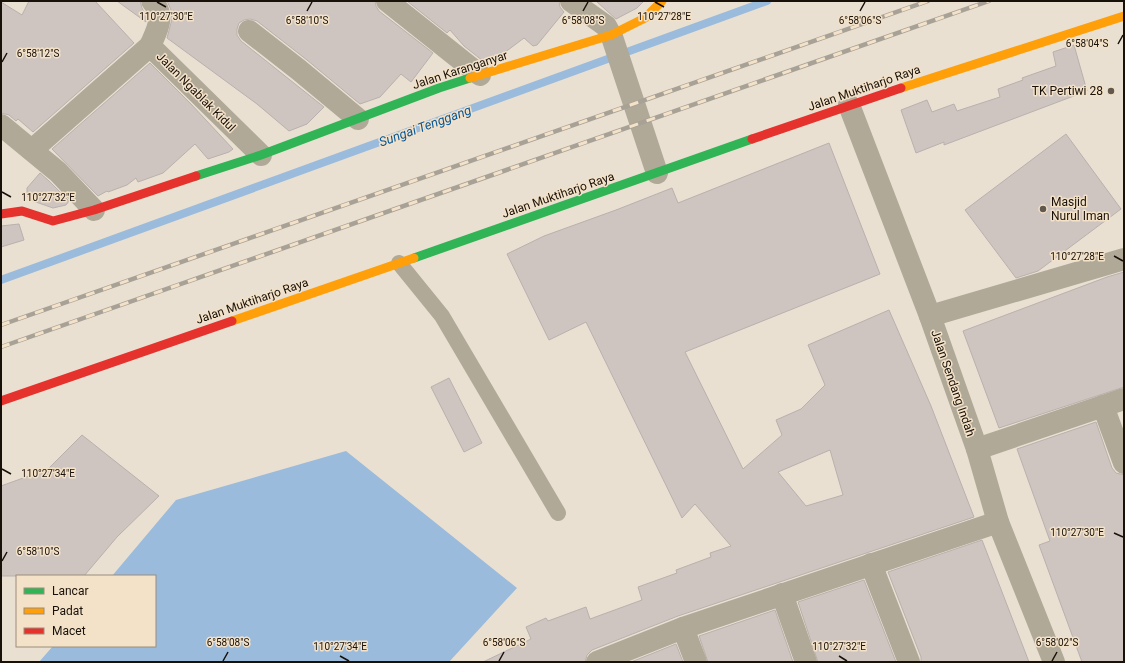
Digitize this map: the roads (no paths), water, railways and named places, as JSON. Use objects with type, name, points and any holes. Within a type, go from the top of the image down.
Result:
[{"type":"street","name":"Jalan Ngablak Kidul","points":[[152,1],[159,10],[159,25],[150,46],[261,155]]},
{"type":"street","points":[[387,1],[480,75]]},
{"type":"street","points":[[571,1],[606,26],[612,36],[657,174]]},
{"type":"street","name":"Jalan Karanganyar","points":[[1,214],[22,211],[53,221],[94,210],[261,155],[439,88],[612,36],[645,18],[662,1]]},
{"type":"street","name":"Jalan Muktiharjo Raya","points":[[1,401],[657,174],[849,105],[1124,16]]},
{"type":"street","points":[[249,31],[358,119]]},
{"type":"street","points":[[32,150],[150,46]]},
{"type":"street","name":"Jalan Sendang Indah","points":[[849,105],[930,316],[977,449],[998,522],[1054,662]]},
{"type":"street","points":[[1,125],[58,172],[94,210]]},
{"type":"street","points":[[930,316],[1124,259]]},
{"type":"street","points":[[977,449],[1124,399]]},
{"type":"street","points":[[1103,406],[1124,463]]},
{"type":"street","points":[[598,662],[683,628],[998,522]]},
{"type":"street","points":[[871,564],[909,662]]},
{"type":"street","points":[[782,594],[806,662]]},
{"type":"street","points":[[683,628],[696,662]]},
{"type":"lane","points":[[399,263],[442,316],[558,513]]},
{"type":"water","points":[[346,451],[517,588],[449,662],[39,662],[52,647],[156,647],[156,575],[113,575],[176,500]]},
{"type":"waterway","name":"Sungai Tenggang","points":[[1,280],[767,1]]},
{"type":"railway","points":[[1,325],[928,1]]},
{"type":"railway","points":[[1,347],[989,1]]},
{"type":"place","name":"TK Pertiwi 28","points":[[1111,91]]},
{"type":"place","name":"Masjid Nurul Iman","points":[[1043,209]]}]
